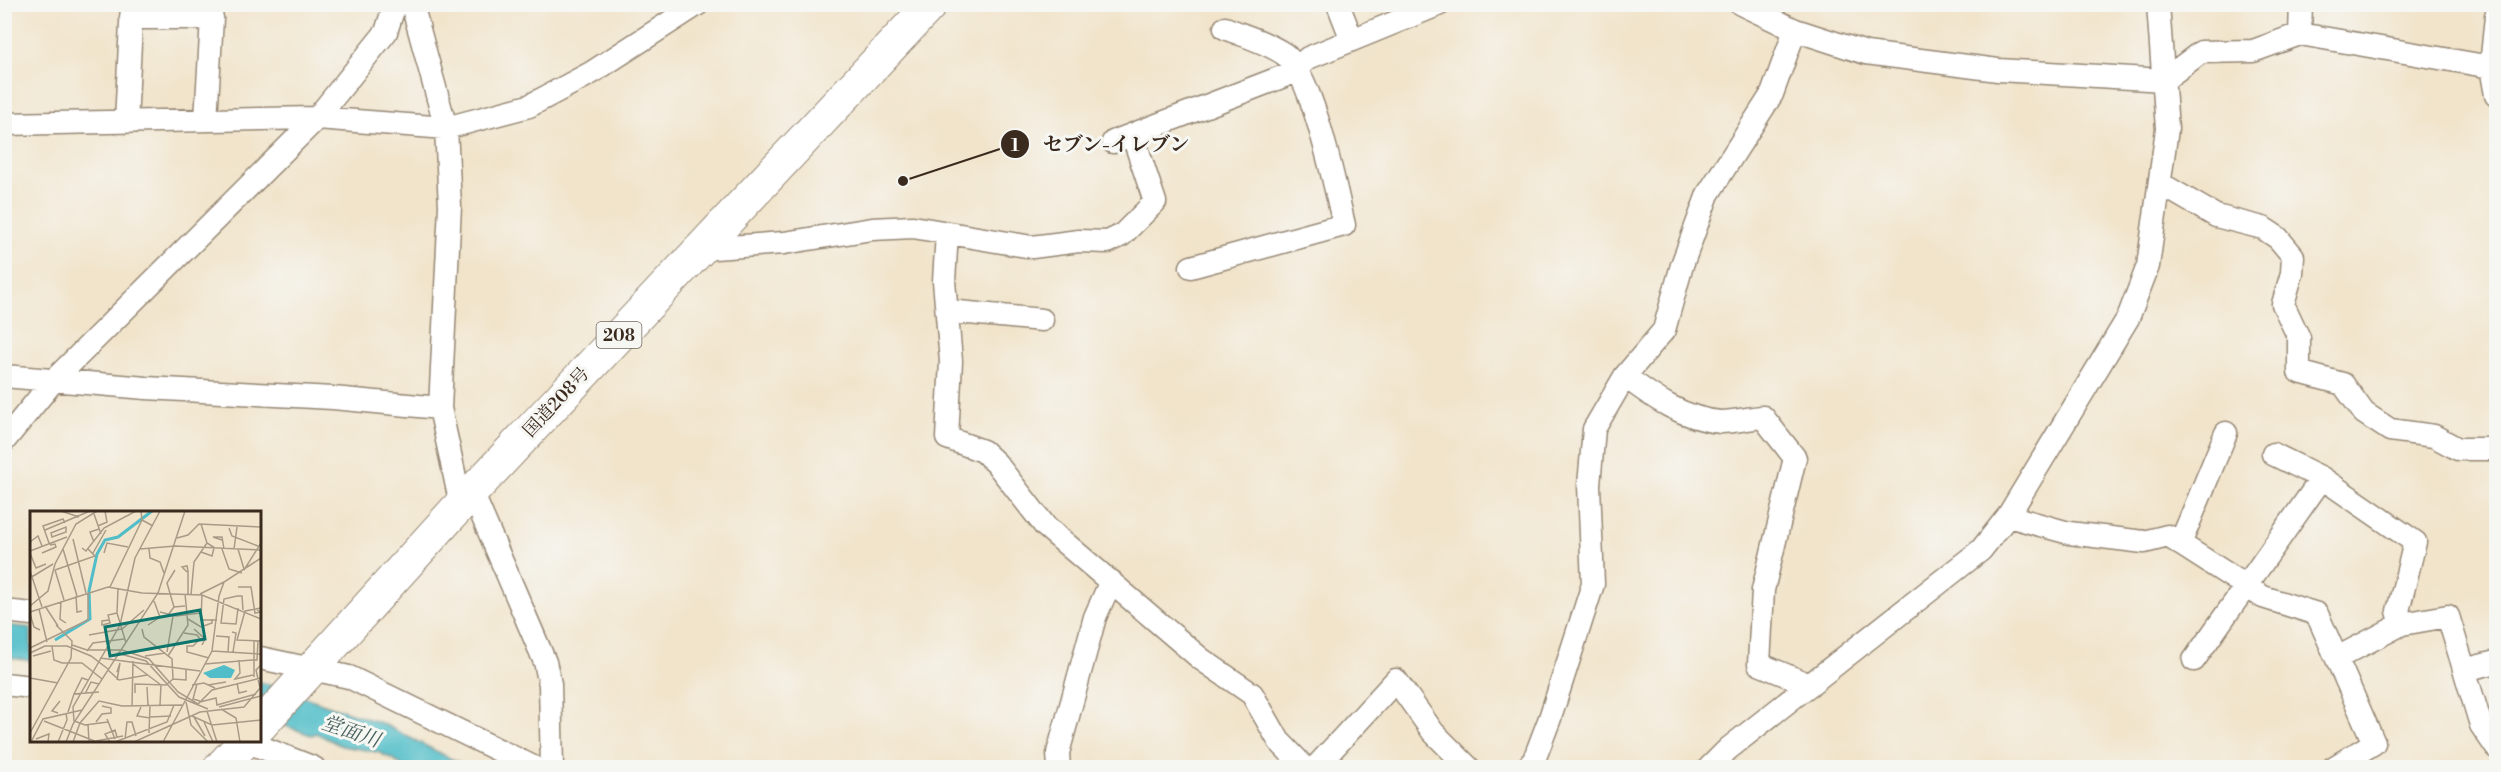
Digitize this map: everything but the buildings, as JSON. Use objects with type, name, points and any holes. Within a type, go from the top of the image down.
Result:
[{"type":"highway","name":"国道208号","points":[[261,723],[466,499],[932,4]]},
{"type":"highway","name":"国道208号","points":[[220,768],[243,742]]},
{"type":"street","points":[[4,441],[54,380],[317,118],[386,32],[395,4]]},
{"type":"street","points":[[412,4],[446,128],[450,206],[440,408],[466,499],[545,662],[550,684],[552,768]]},
{"type":"street","points":[[4,124],[317,118],[446,128],[530,106],[591,73],[698,4]]},
{"type":"street","points":[[1338,4],[1352,40]]},
{"type":"street","points":[[700,249],[784,243],[872,230],[913,227],[1032,247],[1080,241],[1108,242],[1122,235],[1155,202],[1123,139],[1292,73],[1308,58],[1440,4]]},
{"type":"street","points":[[1741,4],[1796,30],[1877,54],[1998,70],[2164,80],[2201,52],[2253,51],[2300,34],[2491,66]]},
{"type":"street","points":[[1709,768],[1728,750],[1981,550],[2008,516],[2128,318],[2148,266],[2167,129],[2158,4]]},
{"type":"street","points":[[2300,34],[2301,4]]},
{"type":"street","points":[[126,122],[132,11],[212,18],[206,120]]},
{"type":"street","points":[[2496,27],[2491,66],[2496,95]]},
{"type":"street","points":[[1191,267],[1344,225],[1326,142],[1297,68],[1286,54],[1225,28]]},
{"type":"street","points":[[1527,768],[1534,760],[1550,718],[1593,584],[1588,484],[1593,429],[1625,376],[1664,330],[1682,265],[1708,194],[1772,94],[1796,30]]},
{"type":"street","points":[[2161,184],[2216,216],[2263,228],[2278,238],[2293,256],[2292,273],[2283,304],[2299,338],[2300,372],[2343,384],[2364,413],[2390,430],[2434,436],[2458,449],[2496,449]]},
{"type":"street","points":[[947,233],[944,281],[951,361],[947,438],[983,450],[996,463],[1045,526],[1201,659],[1252,694],[1279,741],[1305,768]]},
{"type":"street","points":[[948,311],[1042,320]]},
{"type":"street","points":[[4,376],[146,388],[333,398],[440,408]]},
{"type":"street","points":[[1625,376],[1651,397],[1691,416],[1722,422],[1762,417],[1795,458],[1763,590],[1759,664],[1810,685]]},
{"type":"street","points":[[2180,543],[2226,433]]},
{"type":"street","points":[[2273,454],[2322,478],[2415,542],[2398,611],[2402,624]]},
{"type":"street","points":[[2194,660],[2322,478]]},
{"type":"street","points":[[2008,516],[2069,533],[2144,542],[2168,536],[2263,597],[2317,614],[2374,743],[2333,768]]},
{"type":"street","points":[[1059,768],[1058,753],[1095,616],[1112,581]]},
{"type":"street","points":[[4,611],[30,614]]},
{"type":"street","points":[[2337,658],[2402,624],[2448,616],[2481,725],[2496,747]]},
{"type":"street","points":[[261,658],[349,677],[534,768]]},
{"type":"street","points":[[2464,670],[2496,662]]},
{"type":"street","points":[[1315,768],[1396,680],[1433,732],[1469,768]]},
{"type":"street","points":[[4,684],[30,687]]},
{"type":"street","points":[[259,742],[314,768]]},
{"type":"water","points":[[4,625],[30,628],[30,661],[5,657]]},
{"type":"water","name":"堂面川","points":[[261,682],[383,724],[467,767],[404,767],[378,752],[342,746],[316,733],[311,735],[261,717]]},
{"type":"place","name":"セブン-イレブン","points":[[903,181]]}]
